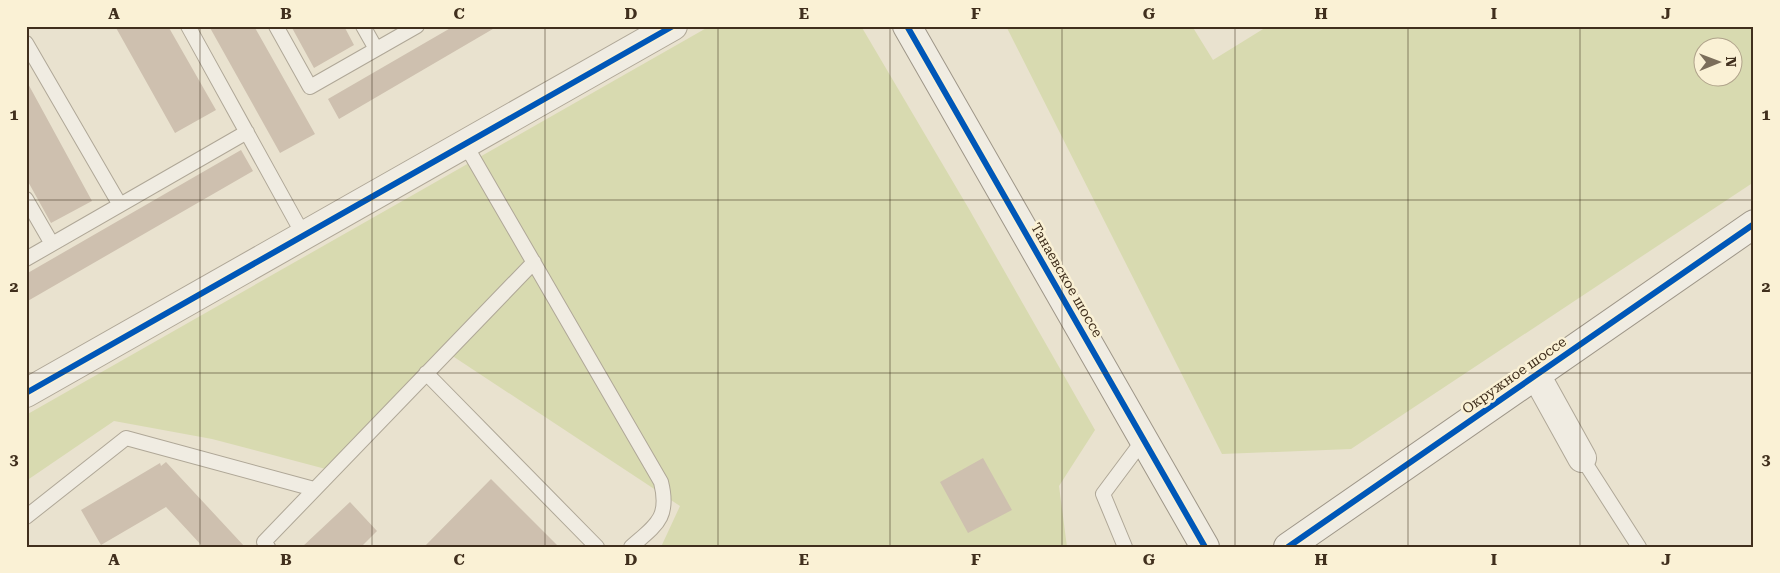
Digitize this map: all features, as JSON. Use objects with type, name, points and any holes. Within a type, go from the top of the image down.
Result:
[{"type":"street","points":[[26,394],[673,26]]},
{"type":"street","name":"Танаевское шоссе","points":[[907,26],[1205,547]]},
{"type":"street","name":"Окружное шоссе","points":[[1288,547],[1754,224]]},
{"type":"street","points":[[1536,375],[1582,458]]},
{"type":"lane","points":[[188,26],[304,236]]},
{"type":"lane","points":[[276,26],[310,87],[417,26]]},
{"type":"lane","points":[[363,26],[376,50]]},
{"type":"lane","points":[[26,42],[120,205]]},
{"type":"lane","points":[[26,259],[247,132]]},
{"type":"lane","points":[[465,144],[661,482],[665,496],[663,511],[658,523],[631,547]]},
{"type":"lane","points":[[26,198],[52,244]]},
{"type":"lane","points":[[268,547],[264,542],[534,262]]},
{"type":"lane","points":[[426,373],[597,547]]},
{"type":"lane","points":[[26,517],[126,438],[314,489]]},
{"type":"lane","points":[[1125,547],[1103,494],[1144,440]]},
{"type":"lane","points":[[1582,458],[1639,547]]},
{"type":"green space","points":[[710,26],[861,26],[969,209],[1095,430],[1059,486],[1067,547],[661,547],[680,506],[451,355],[337,472],[212,439],[114,421],[26,481],[26,415]]},
{"type":"green space","points":[[1006,26],[1192,26],[1213,60],[1268,26],[1754,26],[1754,182],[1351,449],[1222,454]]},
{"type":"building","points":[[115,26],[168,26],[216,110],[175,133]]},
{"type":"building","points":[[209,26],[254,26],[315,134],[280,153]]},
{"type":"building","points":[[291,26],[344,26],[354,45],[314,68]]},
{"type":"building","points":[[454,26],[498,26],[339,119],[328,99]]},
{"type":"building","points":[[26,80],[92,201],[51,223],[26,178]]},
{"type":"building","points":[[241,150],[253,171],[26,302],[26,274]]},
{"type":"building","points":[[983,458],[1012,510],[968,533],[940,482]]},
{"type":"building","points":[[166,462],[245,547],[203,547],[166,507],[101,545],[81,510],[160,463],[161,466]]},
{"type":"building","points":[[491,479],[559,547],[424,547]]},
{"type":"building","points":[[350,502],[377,531],[361,547],[302,547]]},
{"type":"cycle path","points":[[26,393],[673,26]]},
{"type":"cycle path","points":[[907,26],[1205,547]]},
{"type":"cycle path","points":[[1288,547],[1754,224]]}]
